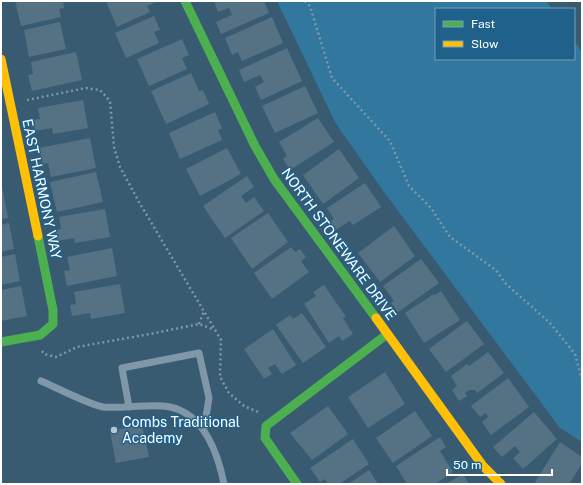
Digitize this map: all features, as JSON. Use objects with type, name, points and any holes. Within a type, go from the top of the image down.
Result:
[{"type":"street","name":"NORTH STONEWARE DRIVE","points":[[185,1],[255,146],[274,179],[386,335],[483,466],[501,484]]},
{"type":"street","name":"EAST HARMONY WAY","points":[[1,59],[53,310],[53,324],[40,334]]},
{"type":"street","points":[[1,342],[40,334]]},
{"type":"street","points":[[297,484],[265,438],[266,426],[386,335]]},
{"type":"lane","points":[[129,407],[122,368],[199,353],[209,398],[204,429]]},
{"type":"lane","points":[[41,381],[101,407],[170,407],[188,415],[204,429],[221,468],[224,484]]},
{"type":"path","points":[[305,1],[310,6],[332,78],[390,141],[409,186],[431,208],[450,236],[496,270],[505,283],[550,323],[575,354],[582,380]]},
{"type":"path","points":[[10,104],[86,88],[100,90],[110,101],[114,147],[120,167],[139,202],[221,340],[220,377],[230,393],[244,406],[258,412],[266,426]]},
{"type":"path","points":[[199,324],[204,312]]},
{"type":"path","points":[[40,334],[40,349],[44,354],[56,357],[77,346],[199,324],[216,330]]},
{"type":"shaded area","points":[[277,1],[547,1],[551,8],[435,8],[435,60],[575,60],[575,42],[582,52],[582,442],[560,428],[384,192],[336,124]]},
{"type":"building","points":[[15,1],[63,1],[64,8],[59,9],[61,17],[21,26]]},
{"type":"building","points":[[106,1],[158,1],[147,6],[150,12],[117,27]]},
{"type":"building","points":[[214,1],[264,1],[269,13],[221,34],[216,22],[232,15],[229,8],[218,12]]},
{"type":"building","points":[[154,16],[160,30],[154,32],[159,43],[126,58],[115,33]]},
{"type":"building","points":[[272,17],[283,43],[242,61],[238,52],[232,55],[225,38]]},
{"type":"building","points":[[60,22],[66,49],[29,57],[24,30]]},
{"type":"building","points":[[182,39],[189,55],[182,58],[187,69],[149,86],[137,59]]},
{"type":"building","points":[[287,48],[302,81],[261,100],[255,87],[264,82],[260,75],[244,82],[239,70]]},
{"type":"building","points":[[76,52],[82,80],[32,91],[28,75],[33,74],[31,62]]},
{"type":"building","points":[[191,73],[199,91],[203,90],[209,104],[166,124],[151,91]]},
{"type":"building","points":[[305,86],[318,113],[275,133],[262,106]]},
{"type":"building","points":[[83,100],[88,128],[53,134],[52,128],[35,131],[33,120],[40,119],[38,108]]},
{"type":"building","points":[[215,112],[222,128],[218,130],[222,140],[180,159],[169,133]]},
{"type":"building","points":[[318,118],[334,142],[290,170],[283,159],[287,156],[279,142]]},
{"type":"building","points":[[90,138],[96,168],[51,177],[48,163],[43,164],[39,148]]},
{"type":"building","points":[[227,148],[241,174],[200,196],[186,169]]},
{"type":"building","points":[[339,149],[359,178],[323,204],[303,175]]},
{"type":"building","points":[[96,172],[103,202],[57,212],[50,182]]},
{"type":"building","points":[[247,176],[254,187],[241,196],[246,203],[254,197],[264,211],[225,238],[203,206]]},
{"type":"building","points":[[365,183],[381,207],[353,225],[350,221],[334,231],[328,222],[334,219],[327,208]]},
{"type":"building","points":[[2,186],[8,218],[1,219],[1,187]]},
{"type":"building","points":[[105,209],[110,237],[75,243],[74,238],[57,241],[55,230],[61,229],[59,217]]},
{"type":"building","points":[[268,213],[288,242],[252,269],[231,238]]},
{"type":"building","points":[[9,223],[14,249],[1,252],[1,225]]},
{"type":"building","points":[[394,226],[415,256],[380,282],[358,253]]},
{"type":"building","points":[[291,247],[295,252],[300,249],[306,257],[301,261],[309,272],[272,299],[254,273]]},
{"type":"building","points":[[112,248],[117,276],[67,286],[64,271],[70,270],[67,257]]},
{"type":"building","points":[[15,254],[20,281],[1,285],[1,257]]},
{"type":"building","points":[[421,259],[439,283],[398,312],[391,303],[394,301],[383,286]]},
{"type":"building","points":[[120,284],[125,313],[91,319],[90,313],[72,316],[70,305],[76,304],[74,292]]},
{"type":"building","points":[[324,285],[346,317],[343,318],[353,334],[342,341],[339,336],[329,343],[304,304],[316,296],[313,292]]},
{"type":"building","points":[[21,286],[27,316],[1,321],[1,290]]},
{"type":"building","points":[[441,291],[460,320],[424,343],[405,313]]},
{"type":"building","points":[[302,313],[326,347],[303,363],[276,325],[290,315],[293,319]]},
{"type":"building","points":[[467,321],[484,344],[446,372],[429,349]]},
{"type":"building","points":[[273,329],[296,365],[282,374],[275,364],[268,368],[272,374],[264,379],[244,349]]},
{"type":"building","points":[[488,352],[504,373],[477,393],[475,390],[469,390],[465,393],[467,396],[459,401],[452,390],[457,386],[451,376],[467,364],[469,366]]},
{"type":"building","points":[[385,372],[405,404],[368,428],[348,397]]},
{"type":"building","points":[[508,378],[529,407],[491,435],[482,422],[488,417],[486,413],[480,417],[471,406]]},
{"type":"building","points":[[328,406],[348,434],[312,460],[290,433]]},
{"type":"building","points":[[415,411],[432,436],[393,463],[376,438]]},
{"type":"building","points":[[534,412],[557,439],[523,469],[513,458],[520,452],[515,446],[502,457],[493,447]]},
{"type":"building","points":[[142,425],[149,457],[116,463],[110,431]]},
{"type":"building","points":[[440,437],[446,447],[440,451],[453,472],[435,484],[407,484],[396,466]]},
{"type":"building","points":[[353,439],[369,464],[339,484],[328,484],[325,479],[320,482],[310,468]]},
{"type":"building","points":[[560,442],[582,457],[582,464],[569,484],[538,484],[535,482]]},
{"type":"building","points":[[369,470],[378,484],[348,484]]},
{"type":"building","points":[[463,474],[469,484],[446,484]]},
{"type":"traffic: fast","points":[[185,1],[255,146],[274,179],[376,318]]},
{"type":"traffic: fast","points":[[1,342],[40,335],[53,324],[53,310],[38,236]]},
{"type":"traffic: fast","points":[[297,484],[265,438],[266,426],[386,335]]},
{"type":"traffic: slow","points":[[1,59],[38,236]]},
{"type":"traffic: slow","points":[[376,318],[483,466],[501,484]]},
{"type":"place","name":"Combs Traditional Academy","points":[[114,430]]}]
